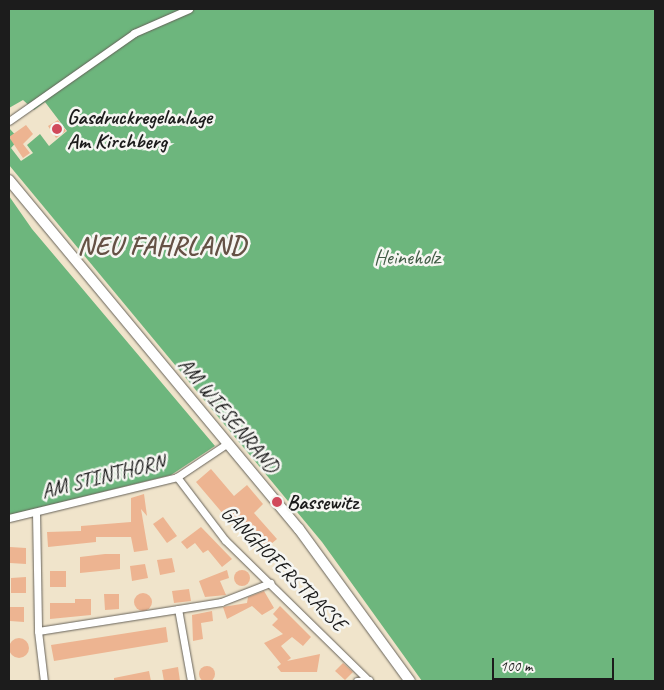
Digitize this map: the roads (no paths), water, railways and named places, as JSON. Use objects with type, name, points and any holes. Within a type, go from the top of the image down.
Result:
[{"type":"main road","name":"AM WIESENRAND","points":[[9,180],[332,570],[410,681]]},
{"type":"street","points":[[9,121],[134,33],[189,9]]},
{"type":"street","name":"AM STINTHORN","points":[[9,518],[177,477],[228,443]]},
{"type":"street","name":"GANGHOFERSTRASSE","points":[[177,477],[225,540],[369,680]]},
{"type":"street","points":[[36,512],[38,631],[44,681]]},
{"type":"street","points":[[38,631],[221,602],[270,582]]},
{"type":"street","points":[[178,609],[191,681]]},
{"type":"street","points":[[357,681],[369,680]]},
{"type":"place","name":"Gasdruckregelanlage Am Kirchberg","points":[[57,129]]},
{"type":"place","name":"Bassewitz","points":[[277,502]]},
{"type":"district","name":"NEU FAHRLAND","points":[[162,246]]},
{"type":"park label","name":"Heineholz","points":[[407,257]]}]
